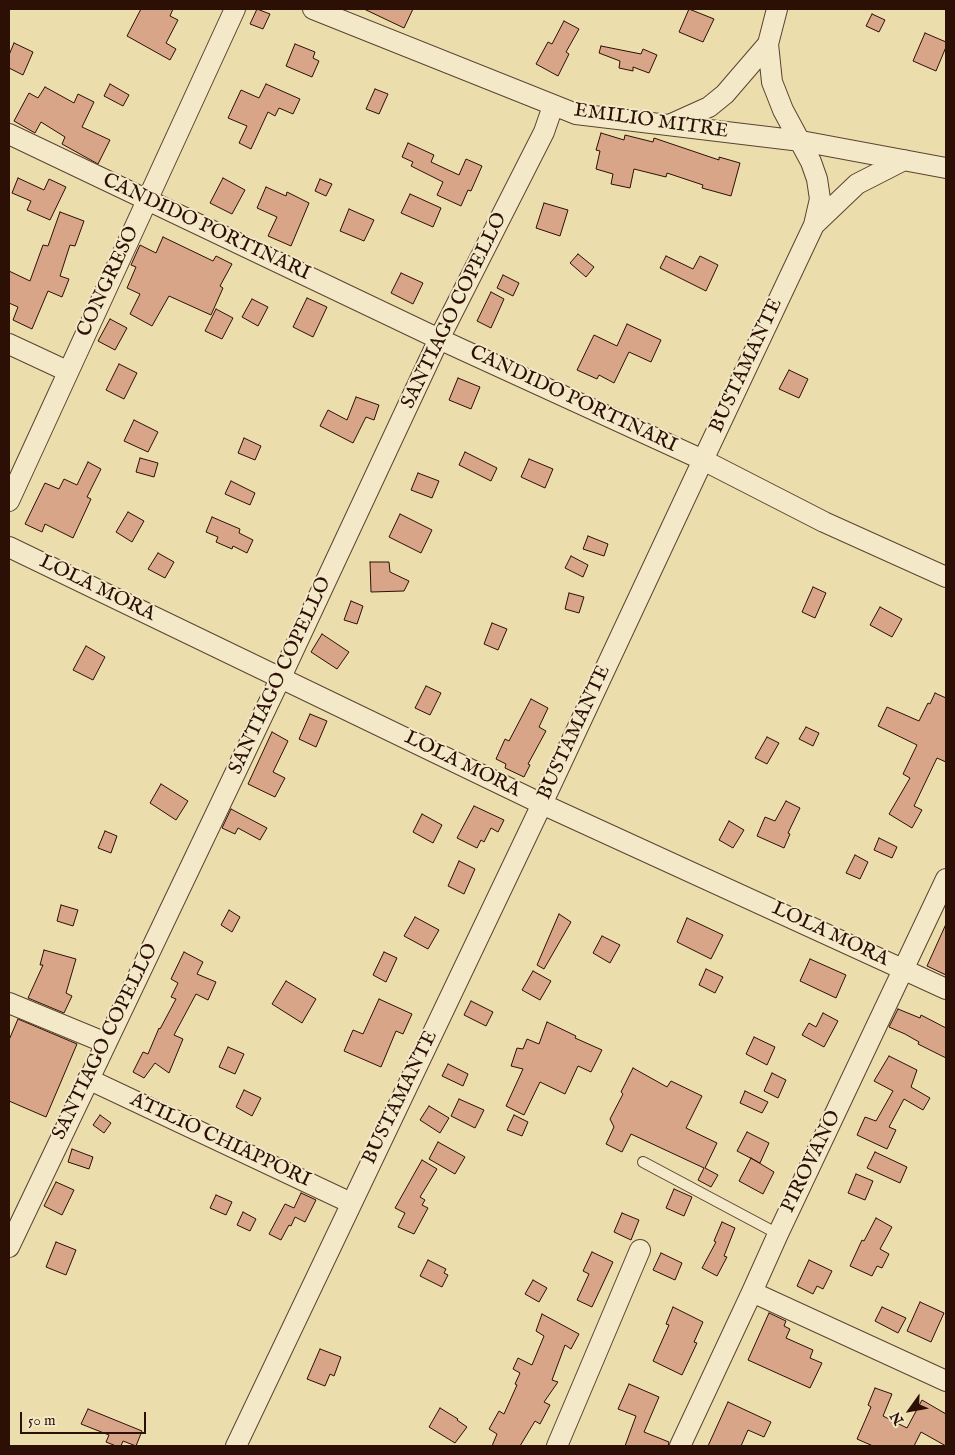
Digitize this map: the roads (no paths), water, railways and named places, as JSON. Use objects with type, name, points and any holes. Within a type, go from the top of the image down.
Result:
[{"type":"street","name":"CONGRESO","points":[[9,500],[235,9]]},
{"type":"street","name":"EMILIO MITRE","points":[[313,9],[576,114],[800,142],[946,168]]},
{"type":"street","name":"BUSTAMANTE","points":[[236,1446],[542,804],[814,225],[820,199],[814,170],[783,110],[772,82],[768,61],[768,44],[777,9]]},
{"type":"street","points":[[669,125],[709,107],[725,94],[768,44]]},
{"type":"street","name":"SANTIAGO COPELLO","points":[[9,1247],[281,677],[438,339],[544,132],[553,106]]},
{"type":"street","name":"CANDIDO PORTINARI","points":[[9,134],[438,339],[702,460],[824,522],[946,577]]},
{"type":"street","points":[[814,225],[857,184],[904,160]]},
{"type":"street","points":[[9,344],[67,371]]},
{"type":"street","name":"LOLA MORA","points":[[9,547],[542,804],[946,989]]},
{"type":"street","name":"PIROVANO","points":[[680,1446],[946,879]]},
{"type":"street","points":[[9,1004],[106,1043]]},
{"type":"street","name":"ATILIO CHIAPPORI","points":[[88,1079],[351,1203]]},
{"type":"street","points":[[557,1446],[640,1250]]},
{"type":"street","points":[[752,1292],[946,1381]]},
{"type":"lane","points":[[643,1162],[778,1234]]}]
